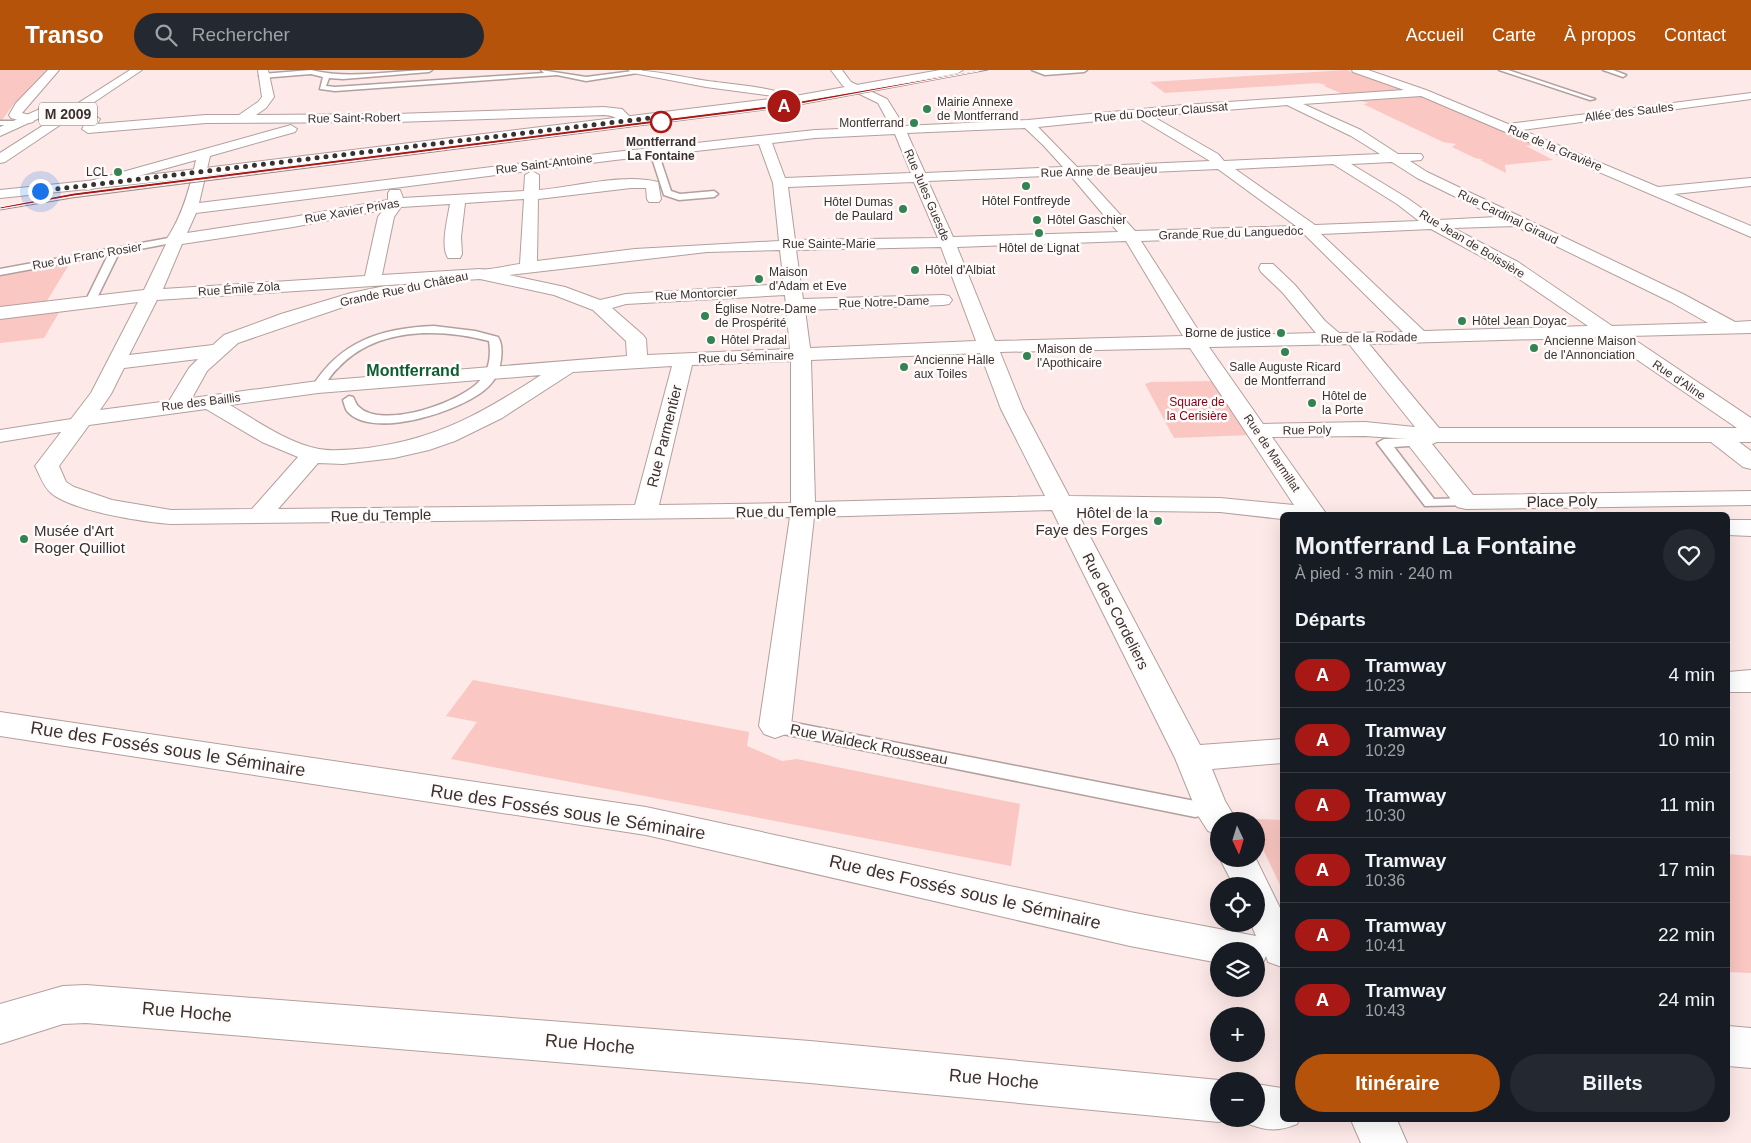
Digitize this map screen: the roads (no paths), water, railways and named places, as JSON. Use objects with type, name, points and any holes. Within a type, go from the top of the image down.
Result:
[{"type":"street","points":[[24,121],[15,115],[20,106],[54,70]]},
{"type":"street","name":"M 2009","points":[[0,159],[137,70]]},
{"type":"street","points":[[836,70],[847,84],[856,89]]},
{"type":"street","points":[[0,194],[200,176],[764,103],[856,89],[958,70]]},
{"type":"street","name":"Rue de la Gravière","points":[[1357,70],[1422,92],[1751,232]]},
{"type":"street","points":[[637,71],[789,99]]},
{"type":"street","points":[[242,119],[262,105],[268,97],[262,73]]},
{"type":"street","name":"Rue Jules Guesde","points":[[856,89],[883,101],[899,130],[947,241],[987,347]]},
{"type":"street","name":"Rue du Docteur Claussat","points":[[899,130],[1028,124],[1139,113],[1422,92]]},
{"type":"street","name":"Allée des Saules","points":[[1507,128],[1751,96]]},
{"type":"street","points":[[1712,101],[1743,111]]},
{"type":"street","name":"Rue Cardinal Giraud","points":[[1288,102],[1356,133],[1422,175],[1677,298],[1751,339]]},
{"type":"street","name":"M 2009","points":[[0,132],[60,103]]},
{"type":"street","name":"Rue Saint-Robert","points":[[94,119],[88,129],[227,119],[332,119],[541,112],[613,111],[628,120]]},
{"type":"street","points":[[1139,113],[1212,157],[1286,209],[1312,230],[1313,235],[1419,337]]},
{"type":"street","points":[[204,153],[218,135],[227,119]]},
{"type":"street","points":[[0,201],[88,186],[332,119]]},
{"type":"street","name":"Rue de Marmillat","points":[[1028,124],[1048,142],[1131,237],[1196,342],[1312,512]]},
{"type":"street","name":"Rue Saint-Antoine","points":[[190,209],[395,182],[814,134],[899,130]]},
{"type":"street","name":"Rue Waldeck Rousseau","points":[[764,140],[780,183],[789,244],[801,356],[803,510],[775,726]]},
{"type":"street","name":"Rue du Temple","points":[[204,153],[200,176],[190,209],[174,240],[151,295],[101,394],[47,466],[59,488],[78,497],[157,516],[645,513],[1059,503],[1220,505],[1286,512]]},
{"type":"street","name":"Rue Anne de Beaujeu","points":[[780,183],[1075,172],[1416,156]]},
{"type":"street","name":"Rue Jean de Boissière","points":[[1335,160],[1402,201],[1435,225],[1512,266],[1607,332]]},
{"type":"street","points":[[528,266],[532,166]]},
{"type":"street","points":[[373,279],[386,217],[396,203],[395,182]]},
{"type":"street","name":"Rue Xavier Privas","points":[[174,240],[293,222],[396,203],[583,191],[619,183],[640,182],[653,185],[654,199]]},
{"type":"street","points":[[1655,191],[1751,182]]},
{"type":"street","points":[[583,191],[580,204],[598,203]]},
{"type":"street","points":[[454,254],[453,237],[458,198]]},
{"type":"street","name":"Grande Rue du Languedoc","points":[[947,241],[1131,237],[1515,221]]},
{"type":"street","name":"Rue Sainte-Marie","points":[[480,274],[528,266],[706,248],[789,244],[947,241]]},
{"type":"street","points":[[1266,268],[1289,289],[1318,325],[1345,339],[1426,439],[1466,502]]},
{"type":"street","points":[[480,274],[558,292],[599,306],[636,339],[637,362]]},
{"type":"street","name":"Rue Émile Zola","points":[[0,313],[151,295],[373,279],[480,274]]},
{"type":"street","name":"Grande Rue du Château","points":[[177,405],[199,368],[230,339],[352,298],[480,274]]},
{"type":"street","name":"Rue Notre-Dame","points":[[795,297],[943,300]]},
{"type":"street","name":"Rue Montorcier","points":[[599,306],[626,298],[795,297]]},
{"type":"street","name":"Rue de la Rodade","points":[[987,347],[1751,327]]},
{"type":"street","name":"Rue d'Aline","points":[[1607,332],[1751,428]]},
{"type":"street","name":"Rue du Séminaire","points":[[499,372],[637,362],[987,347]]},
{"type":"street","name":"Rue des Cordeliers","points":[[987,347],[1012,410],[1192,758],[1214,812]]},
{"type":"street","points":[[116,363],[219,350]]},
{"type":"street","name":"Rue Parmentier","points":[[645,513],[683,360]]},
{"type":"street","points":[[208,401],[283,444],[312,455],[344,457],[375,454],[431,443],[454,435],[502,410],[567,367]]},
{"type":"street","name":"Rue des Baillis","points":[[81,421],[177,405],[318,387],[499,372]]},
{"type":"street","points":[[0,436],[81,421]]},
{"type":"street","name":"Rue Poly","points":[[1257,431],[1358,429],[1426,439]]},
{"type":"street","points":[[1716,435],[1751,462]]},
{"type":"street","points":[[1426,439],[1751,435]]},
{"type":"street","points":[[259,516],[312,455]]},
{"type":"street","name":"Place Poly","points":[[1466,502],[1751,498]]},
{"type":"street","points":[[1730,528],[1751,528]]},
{"type":"street","points":[[1730,682],[1751,681]]},
{"type":"street","name":"Rue des Fossés sous le Séminaire","points":[[0,724],[646,821],[1130,928],[1210,943]]},
{"type":"street","points":[[1192,758],[1280,751]]},
{"type":"street","points":[[1265,915],[1280,947]]},
{"type":"street","points":[[1265,952],[1280,951]]},
{"type":"street","name":"Rue Hoche","points":[[0,1024],[63,1005],[86,1004],[810,1062],[1201,1099]]},
{"type":"street","points":[[1730,1046],[1751,1048]]},
{"type":"street","points":[[1265,1107],[1280,1109]]},
{"type":"street","points":[[1374,1122],[1385,1143]]},
{"type":"lane","points":[[262,73],[311,72],[327,76],[429,70]]},
{"type":"lane","points":[[542,70],[555,74],[586,78],[637,71]]},
{"type":"lane","points":[[1035,70],[1045,73],[1084,70]]},
{"type":"lane","points":[[1502,70],[1592,99]]},
{"type":"lane","points":[[1606,70],[1623,75]]},
{"type":"lane","points":[[327,76],[322,88],[335,89],[555,74]]},
{"type":"lane","points":[[0,123],[24,121]]},
{"type":"lane","points":[[654,152],[667,193],[679,197],[714,194]]},
{"type":"lane","name":"Rue du Franc Rosier","points":[[0,272],[174,240]]},
{"type":"lane","points":[[90,302],[115,251]]},
{"type":"lane","points":[[318,387],[339,360],[370,341],[422,329],[450,329],[494,339],[499,372],[464,398],[441,410],[396,417],[372,418],[352,408],[349,400]]},
{"type":"lane","points":[[1426,439],[1384,443],[1430,503],[1466,502]]},
{"type":"lane","name":"Rue Waldeck Rousseau","points":[[775,726],[1210,812]]},
{"type":"tram line","name":"A","points":[[0,207],[74,195],[784,106],[979,70]]},
{"type":"tram line","points":[[0,210],[72,198],[788,107],[988,70]]},
{"type":"place","name":"Mairie Annexe de Montferrand","points":[[927,109]]},
{"type":"place","name":"Montferrand La Fontaine","points":[[661,122]]},
{"type":"place","name":"Montferrand","points":[[914,123]]},
{"type":"place","name":"LCL","points":[[118,172]]},
{"type":"place","name":"Hôtel Fontfreyde","points":[[1026,186]]},
{"type":"place","name":"Hôtel Dumas de Paulard","points":[[903,209]]},
{"type":"place","name":"Hôtel Gaschier","points":[[1037,220]]},
{"type":"place","name":"Hôtel de Lignat","points":[[1039,233]]},
{"type":"place","name":"Hôtel d'Albiat","points":[[915,270]]},
{"type":"place","name":"Maison d'Adam et Eve","points":[[759,279]]},
{"type":"place","name":"Église Notre-Dame de Prospérité","points":[[705,316]]},
{"type":"place","name":"Hôtel Jean Doyac","points":[[1462,321]]},
{"type":"place","name":"Borne de justice","points":[[1281,333]]},
{"type":"place","name":"Hôtel Pradal","points":[[711,340]]},
{"type":"place","name":"Ancienne Maison de l'Annonciation","points":[[1534,348]]},
{"type":"place","name":"Salle Auguste Ricard de Montferrand","points":[[1285,352]]},
{"type":"place","name":"Maison de l'Apothicaire","points":[[1027,356]]},
{"type":"place","name":"Ancienne Halle aux Toiles","points":[[904,367]]},
{"type":"place","name":"Hôtel de la Porte","points":[[1312,403]]},
{"type":"place","name":"Hôtel de la Faye des Forges","points":[[1158,521]]},
{"type":"place","name":"Musée d'Art Roger Quilliot","points":[[24,539]]},
{"type":"district","name":"Montferrand","points":[[413,370]]},
{"type":"park label","name":"Square de la Cerisière","points":[[1197,409]]}]
